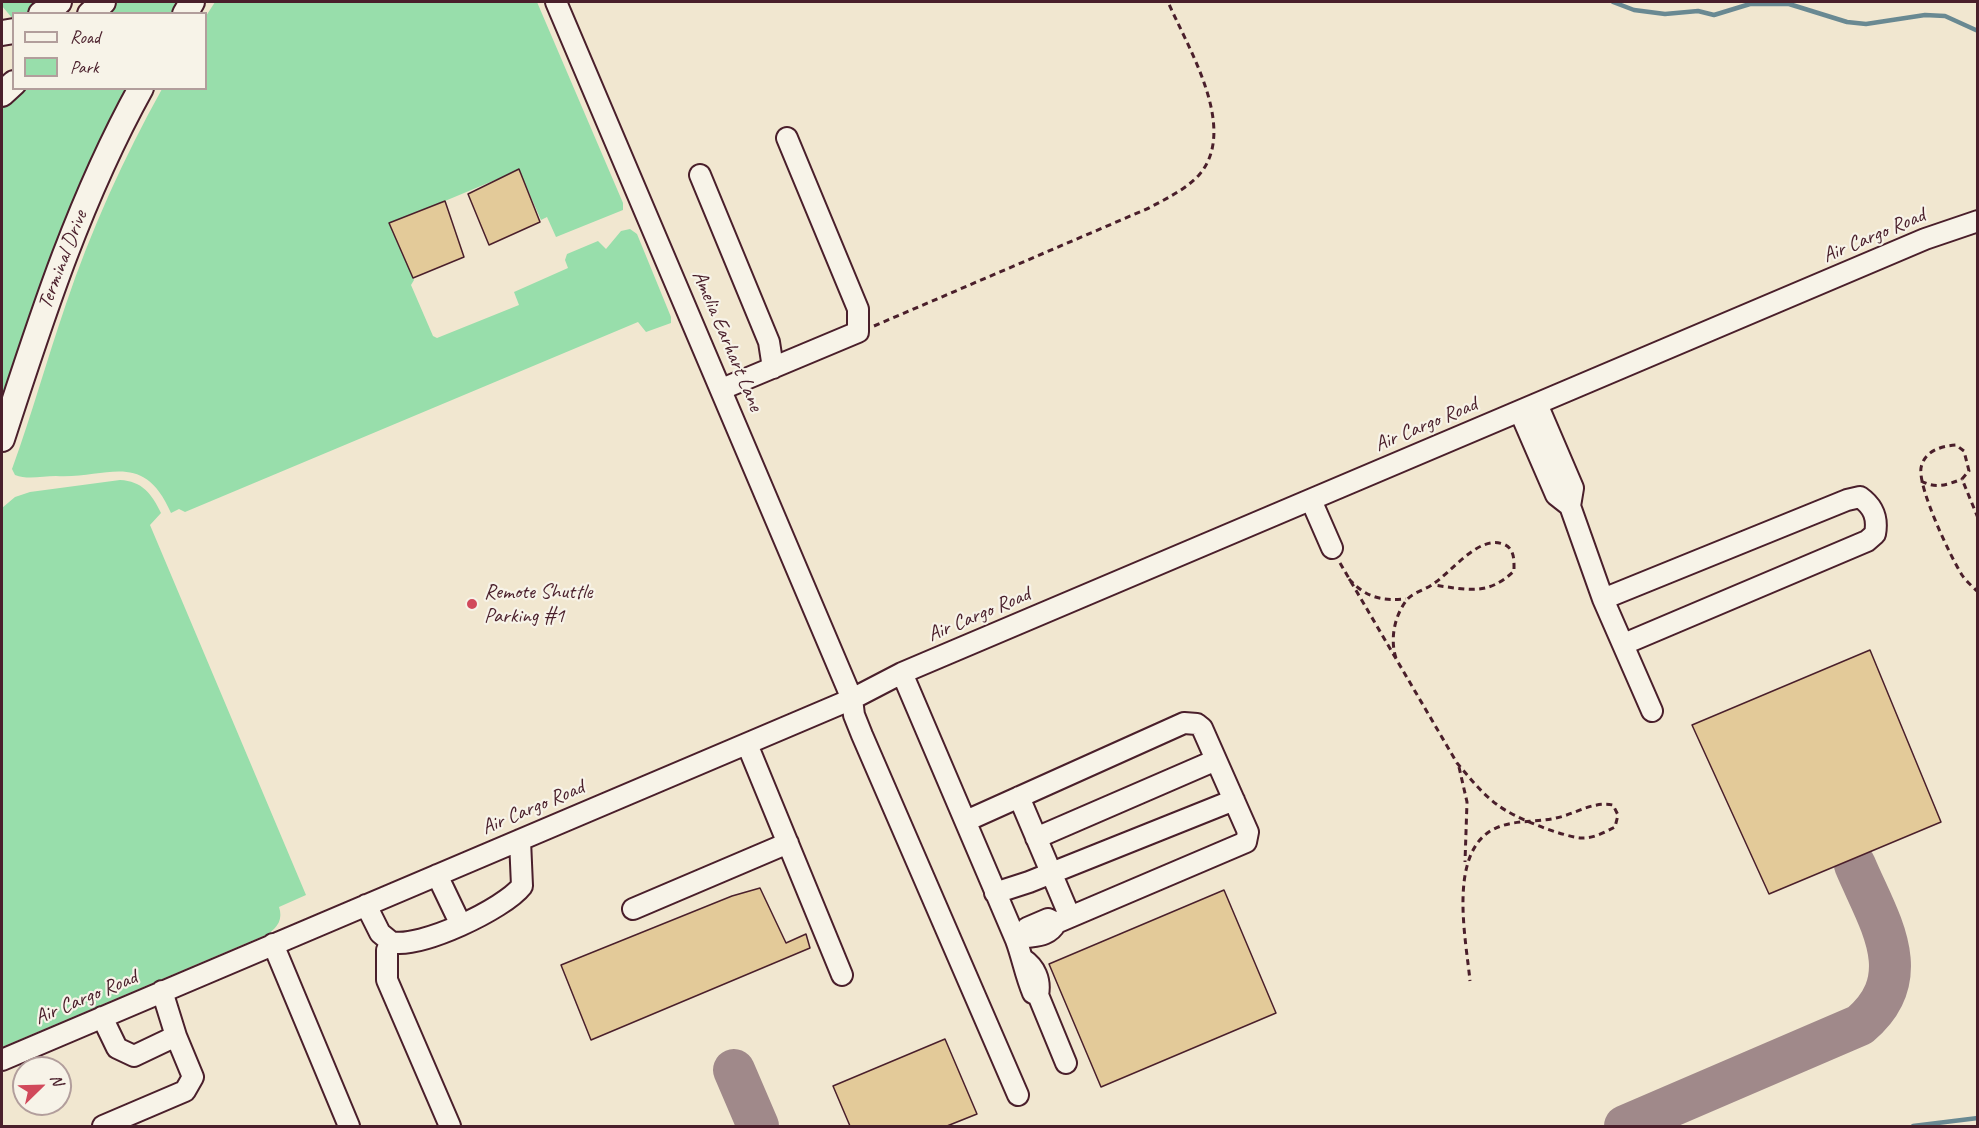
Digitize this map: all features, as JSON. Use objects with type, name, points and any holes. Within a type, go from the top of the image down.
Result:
[{"type":"main road","points":[[44,12],[59,2]]},
{"type":"main road","name":"Terminal Drive","points":[[2,439],[67,244],[112,144],[140,90]]},
{"type":"street","name":"Amelia Earhart Lane","points":[[556,2],[852,699],[854,715],[862,735],[1018,1095]]},
{"type":"street","points":[[722,389],[858,332],[858,309],[787,138]]},
{"type":"street","points":[[700,175],[769,342],[773,368]]},
{"type":"street","name":"Air Cargo Road","points":[[2,1060],[852,699],[902,673],[1914,244],[1977,221]]},
{"type":"street","points":[[1529,408],[1573,488],[1570,506],[1603,599],[1652,711]]},
{"type":"street","points":[[1603,599],[1847,500],[1860,497],[1870,504],[1878,521],[1875,534],[1867,541],[1624,645]]},
{"type":"street","points":[[1311,500],[1332,548]]},
{"type":"street","points":[[902,673],[995,893],[1019,939],[1023,959],[1022,969],[1033,993],[1038,995],[1066,1064]]},
{"type":"street","points":[[966,821],[1184,723],[1197,724],[1202,728],[1248,832],[1246,842],[1063,920],[1052,930],[1032,939],[1019,939]]},
{"type":"street","points":[[747,744],[842,975]]},
{"type":"street","points":[[1036,838],[1216,760]]},
{"type":"street","points":[[1019,797],[1051,874],[1063,920]]},
{"type":"street","points":[[995,893],[1051,874],[1234,800]]},
{"type":"street","points":[[366,904],[380,933],[391,942],[400,944],[421,940],[499,906],[515,896],[522,886],[520,840]]},
{"type":"street","points":[[633,909],[788,843]]},
{"type":"street","points":[[437,875],[460,923]]},
{"type":"street","points":[[391,942],[387,950],[387,981],[450,1126]]},
{"type":"street","points":[[273,944],[349,1126]]},
{"type":"street","points":[[103,1126],[186,1091],[193,1077],[176,1036],[162,991]]},
{"type":"street","points":[[102,1017],[117,1048],[134,1056],[176,1036]]},
{"type":"path","points":[[858,332],[1149,207],[1184,189],[1200,173],[1212,152],[1215,130],[1212,110],[1168,2]]},
{"type":"path","points":[[1921,481],[1932,487],[1946,485],[1962,478],[1969,471],[1969,461],[1964,451],[1956,445],[1940,446],[1927,455],[1921,467],[1921,481],[1963,576],[1977,592]]},
{"type":"path","points":[[1962,478],[1977,518]]},
{"type":"path","points":[[1345,574],[1362,593],[1384,601],[1406,599],[1433,585],[1481,546],[1493,541],[1507,545],[1515,557],[1514,571],[1500,584],[1479,591],[1433,585]]},
{"type":"path","points":[[1332,548],[1345,574],[1457,763],[1475,785],[1499,807],[1527,821],[1582,838],[1602,834],[1615,826],[1618,815],[1613,805],[1602,803],[1557,818],[1527,821],[1509,824],[1492,830],[1481,838],[1469,854],[1465,869]]},
{"type":"path","points":[[1399,666],[1392,643],[1396,623],[1406,599]]},
{"type":"path","points":[[1457,763],[1467,802],[1464,916],[1470,981]]},
{"type":"shaded area","points":[[2,2],[1977,2],[1977,1126],[2,1126]]},
{"type":"green space","points":[[2,2],[48,2],[32,12],[12,12],[12,18],[2,6]]},
{"type":"green space","points":[[115,2],[181,2],[174,12],[104,12]]},
{"type":"green space","points":[[215,2],[537,2],[623,203],[623,210],[556,237],[547,217],[541,220],[519,170],[390,224],[414,280],[411,285],[433,336],[437,338],[519,305],[514,292],[568,268],[565,260],[567,254],[598,241],[606,249],[621,231],[630,229],[637,234],[671,317],[671,323],[646,332],[638,322],[185,512],[179,509],[171,513],[160,493],[149,481],[136,474],[108,472],[30,478],[15,475],[12,469],[76,276],[97,221],[134,141],[161,90],[207,90],[207,14]]},
{"type":"green space","points":[[18,90],[130,90],[2,412],[2,105]]},
{"type":"green space","points":[[120,480],[134,483],[145,490],[161,513],[150,525],[306,895],[279,907],[279,922],[268,934],[2,1047],[2,508],[15,497],[30,492]]},
{"type":"building","points":[[519,169],[540,222],[489,245],[468,194]]},
{"type":"building","points":[[445,201],[464,257],[413,278],[389,223]]},
{"type":"building","points":[[1870,650],[1941,822],[1769,894],[1692,725]]},
{"type":"building","points":[[760,888],[786,943],[806,934],[810,948],[591,1040],[561,965],[732,896]]},
{"type":"building","points":[[1224,890],[1276,1013],[1101,1087],[1049,964]]},
{"type":"building","points":[[945,1039],[977,1114],[947,1126],[850,1126],[833,1086]]},
{"type":"waterway","points":[[1613,2],[1634,10],[1665,14],[1698,11],[1714,15],[1750,4],[1789,4],[1847,22],[1866,24],[1925,15],[1945,16],[1978,31]]},
{"type":"waterway","points":[[1913,1126],[1978,1118]]},
{"type":"taxiway","points":[[1625,1126],[1860,1025],[1877,1006],[1887,987],[1890,967],[1888,947],[1874,906],[1855,865]]},
{"type":"taxiway","points":[[734,1070],[758,1126]]},
{"type":"place","name":"Remote Shuttle Parking #1","points":[[472,604]]}]
